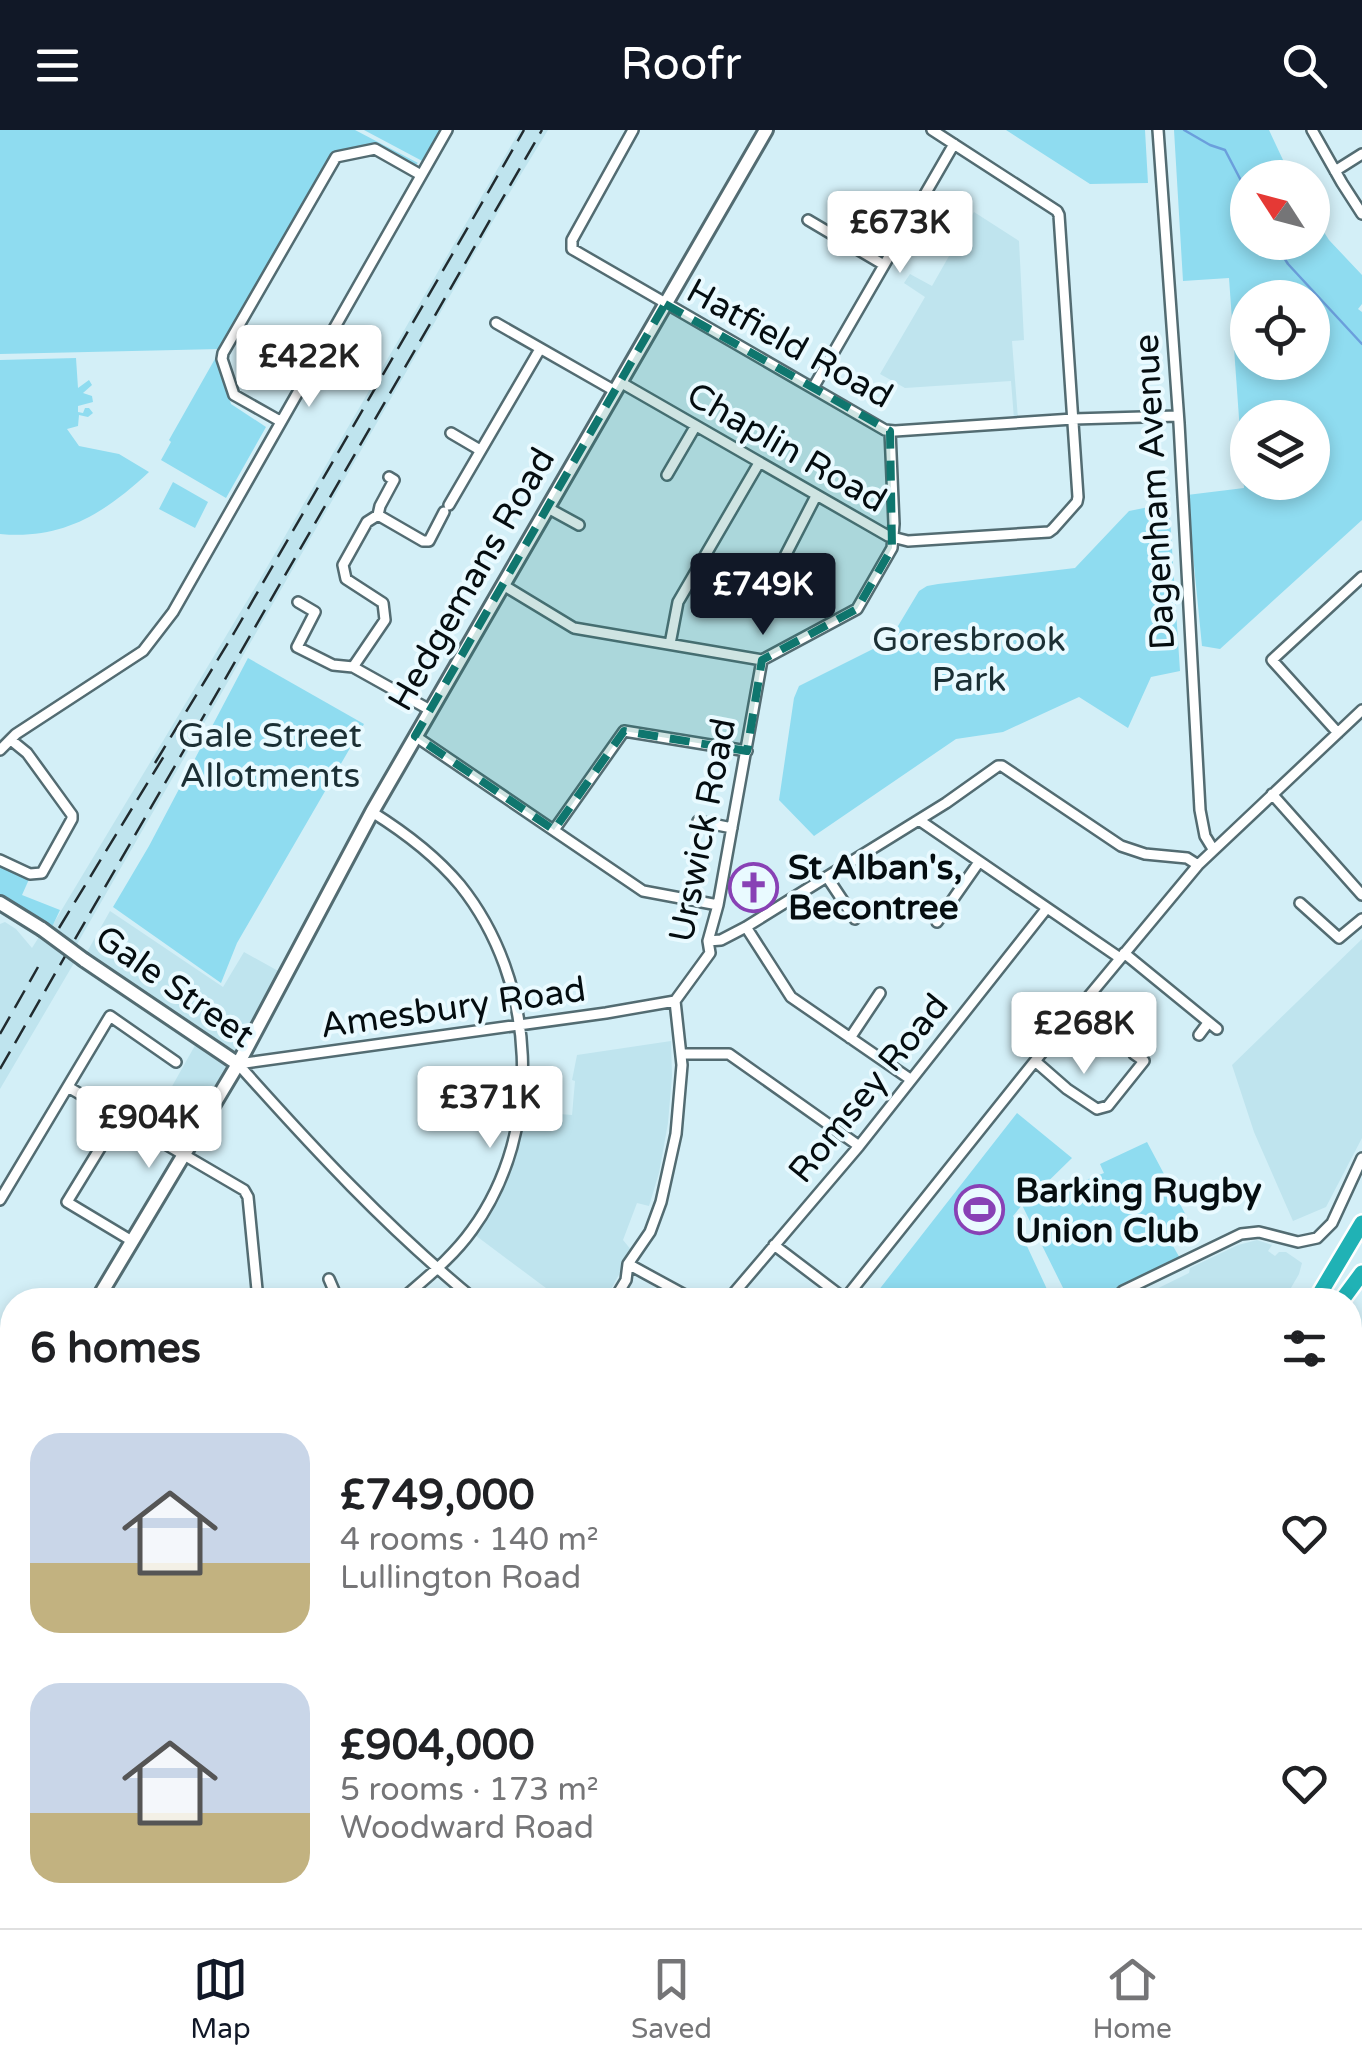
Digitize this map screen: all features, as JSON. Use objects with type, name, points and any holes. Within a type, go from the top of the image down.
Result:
[{"type":"highway","points":[[1323,1288],[1362,1222]]},
{"type":"street","points":[[0,750],[64,701],[142,651],[173,612],[448,130]]},
{"type":"street","name":"Hatfield Road","points":[[633,130],[572,240],[576,251],[890,432],[1178,416]]},
{"type":"street","name":"Hedgemans Road","points":[[104,1288],[238,1064],[372,812],[766,130]]},
{"type":"street","points":[[813,388],[954,144],[932,130]]},
{"type":"street","name":"Dagenham Avenue","points":[[1158,130],[1200,810],[1205,836],[1213,849]]},
{"type":"street","points":[[1312,130],[1362,214]]},
{"type":"street","name":"Chaplin Road","points":[[496,323],[696,426],[894,538],[908,541],[1048,532],[1077,502],[1078,496],[1059,215],[954,144]]},
{"type":"street","points":[[280,421],[234,395],[223,353],[336,156],[374,148],[421,175]]},
{"type":"street","points":[[1335,171],[1362,154]]},
{"type":"street","points":[[808,220],[884,265]]},
{"type":"street","points":[[378,516],[428,541],[540,349]]},
{"type":"street","points":[[666,475],[696,426]]},
{"type":"street","points":[[502,585],[574,628],[762,660],[857,609],[892,548],[890,432]]},
{"type":"street","points":[[451,433],[480,450]]},
{"type":"street","points":[[670,644],[678,602],[759,464]]},
{"type":"street","points":[[354,668],[386,620],[386,611],[383,603],[346,579],[343,565],[368,522],[378,516],[394,480],[389,477]]},
{"type":"street","points":[[782,562],[816,496]]},
{"type":"street","points":[[548,508],[579,525]]},
{"type":"street","points":[[1338,732],[1272,660],[1362,578]]},
{"type":"street","points":[[298,602],[315,612],[296,647],[333,665],[354,668],[430,710]]},
{"type":"street","name":"Urswick Road","points":[[675,1002],[710,953],[708,941],[718,905],[762,660]]},
{"type":"street","points":[[854,1288],[1198,865],[1362,710]]},
{"type":"street","points":[[554,830],[624,730],[746,750]]},
{"type":"street","points":[[415,736],[643,891],[718,905]]},
{"type":"street","points":[[0,860],[30,874],[42,872],[72,819],[34,762],[10,740]]},
{"type":"street","points":[[708,941],[721,940],[746,927],[1002,766],[1122,846],[1145,854],[1187,858],[1198,865]]},
{"type":"street","points":[[1272,794],[1360,888]]},
{"type":"street","points":[[372,812],[401,830],[462,888],[494,939],[512,986],[520,1025],[520,1104],[507,1161],[474,1227],[454,1252],[415,1288]]},
{"type":"street","points":[[919,820],[1122,955],[1213,1026],[1199,1035]]},
{"type":"street","points":[[698,821],[732,828]]},
{"type":"street","points":[[937,922],[979,862]]},
{"type":"street","points":[[828,876],[855,919]]},
{"type":"street","name":"Gale Street","points":[[0,903],[238,1064],[359,1196],[460,1288]]},
{"type":"street","points":[[1300,903],[1339,938],[1362,918]]},
{"type":"street","name":"Romsey Road","points":[[738,1288],[859,1146],[1047,908]]},
{"type":"street","points":[[746,927],[791,997],[910,1079]]},
{"type":"street","points":[[850,1038],[880,993]]},
{"type":"street","points":[[621,1288],[628,1264],[650,1232],[661,1202],[676,1134],[682,1054],[675,1002]]},
{"type":"street","name":"Amesbury Road","points":[[238,1064],[675,1002]]},
{"type":"street","points":[[0,1200],[110,1016],[176,1062]]},
{"type":"street","points":[[682,1054],[728,1054],[859,1146]]},
{"type":"street","points":[[1035,1061],[1098,1109],[1108,1106],[1144,1061],[1134,1054]]},
{"type":"street","points":[[68,1086],[244,1190],[248,1197],[257,1288]]},
{"type":"street","points":[[118,1116],[67,1202],[132,1241]]},
{"type":"street","points":[[1129,1288],[1241,1234],[1259,1232],[1298,1242],[1317,1238],[1332,1222],[1362,1158]]},
{"type":"street","points":[[774,1245],[831,1288]]},
{"type":"street","points":[[628,1264],[672,1288]]},
{"type":"street","points":[[328,1279],[332,1288]]},
{"type":"highlighted area","points":[[665,304],[890,431],[892,548],[857,609],[762,660],[747,751],[624,731],[554,830],[415,736]]},
{"type":"shaded area","points":[[520,130],[548,130],[69,958],[74,963],[0,1089],[0,924],[5,922],[16,929],[32,948],[47,924],[52,926],[259,581]]},
{"type":"shaded area","points":[[974,212],[1019,241],[1024,340],[1012,341],[1018,419],[1014,419],[1011,381],[905,388],[880,374],[925,297],[904,283],[910,274],[932,286]]},
{"type":"shaded area","points":[[110,911],[223,987],[244,952],[280,972],[186,1143],[181,1145],[176,1146],[148,1129],[202,1033],[87,952]]},
{"type":"shaded area","points":[[1362,939],[1362,1138],[1326,1207],[1293,1221],[1254,1132],[1232,1065]]},
{"type":"shaded area","points":[[671,1041],[668,1123],[659,1173],[649,1206],[637,1203],[623,1240],[632,1251],[612,1288],[546,1288],[475,1235],[507,1175],[524,1111],[572,1115],[577,1055]]},
{"type":"shaded area","points":[[1257,1240],[1272,1245],[1268,1251],[1275,1256],[1286,1252],[1302,1263],[1291,1288],[1158,1288],[1189,1273],[1190,1268]]},
{"type":"green space","points":[[0,130],[355,130],[418,163],[414,166],[373,144],[333,153],[220,349],[0,354]]},
{"type":"green space","points":[[364,130],[444,130],[426,163]]},
{"type":"green space","points":[[1006,130],[1145,130],[1148,183],[1090,184]]},
{"type":"green space","points":[[1174,130],[1269,130],[1283,160],[1230,160],[1230,260],[1330,260],[1330,241],[1362,275],[1362,304],[1358,309],[1362,312],[1362,520],[1220,649],[1202,646],[1187,495],[1230,490],[1230,500],[1330,500],[1330,400],[1238,400],[1236,380],[1330,380],[1330,280],[1230,280],[1230,292],[1229,278],[1183,281]]},
{"type":"green space","points":[[216,357],[231,404],[266,427],[226,498],[161,460]]},
{"type":"green space","points":[[76,358],[78,388],[89,380],[92,385],[83,393],[92,396],[93,402],[78,406],[78,412],[89,408],[93,413],[88,417],[79,415],[78,426],[67,429],[79,446],[119,454],[149,472],[116,500],[82,521],[44,533],[0,534],[0,360]]},
{"type":"green space","points":[[173,482],[208,502],[195,528],[159,509]]},
{"type":"green space","name":"Goresbrook Park","points":[[1169,503],[1180,671],[1151,677],[1128,728],[1079,697],[1003,732],[956,739],[814,836],[779,800],[799,686],[889,641],[919,591],[938,584],[1075,568],[1129,511]]},
{"type":"green space","name":"Gale Street Allotments","points":[[248,658],[364,724],[237,943],[221,983],[113,907]]},
{"type":"green space","points":[[0,862],[30,877],[22,895],[60,910],[52,927],[0,895]]},
{"type":"green space","points":[[1017,1113],[1072,1158],[1026,1203],[1104,1173],[1100,1164],[1147,1142],[1189,1221],[1169,1239],[1181,1260],[1123,1288],[1063,1288],[1022,1205],[1013,1216],[1046,1288],[880,1288]]},
{"type":"waterway","points":[[1184,130],[1225,150],[1230,160]]},
{"type":"waterway","points":[[1285,260],[1362,344]]},
{"type":"railway","points":[[155,763],[524,130]]},
{"type":"railway","points":[[0,1069],[542,130]]},
{"type":"railway","points":[[59,928],[164,756]]},
{"type":"railway","points":[[0,1034],[38,967]]},
{"type":"place","name":"St Alban's, Becontree","points":[[753,887]]},
{"type":"place","name":"Barking Rugby Union Club","points":[[980,1210]]}]
